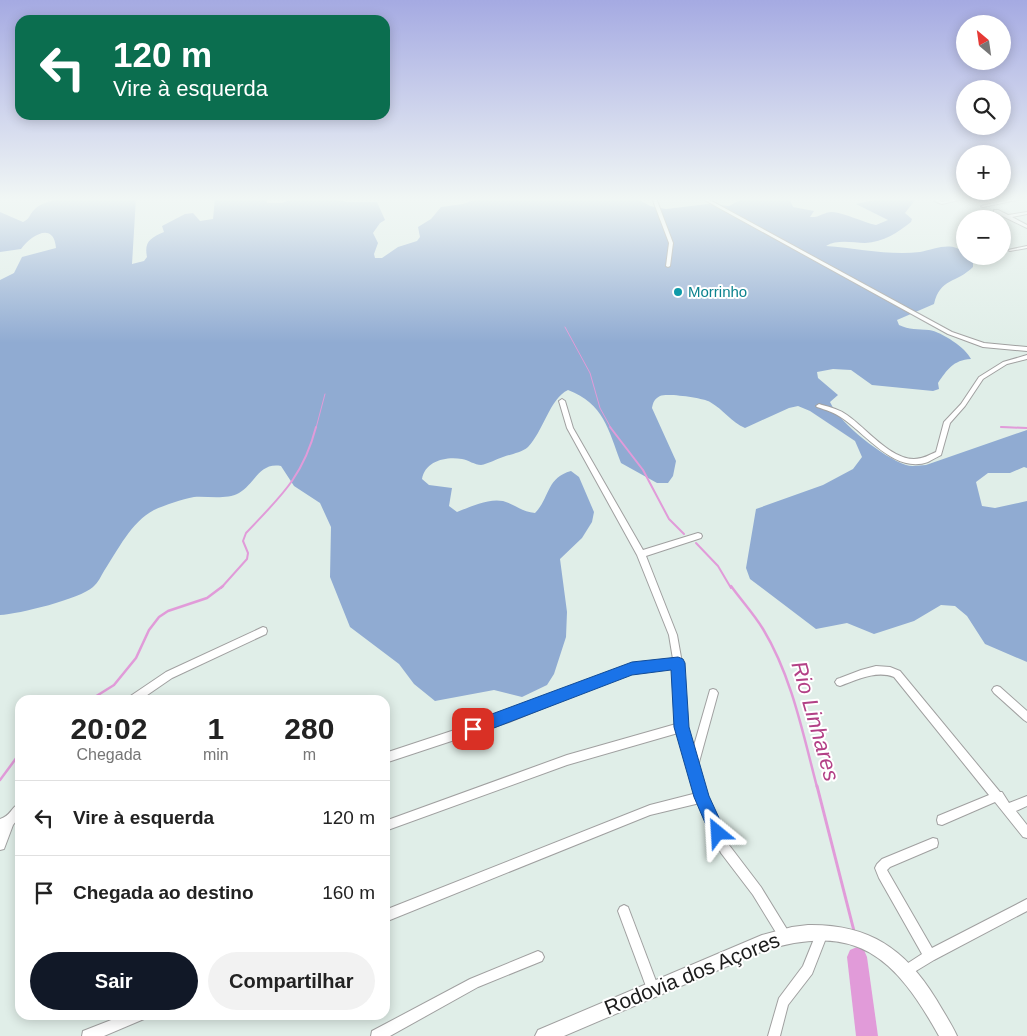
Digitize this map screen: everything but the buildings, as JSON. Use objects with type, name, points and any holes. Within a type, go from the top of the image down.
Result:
[{"type":"street","points":[[668,266],[671,246]]},
{"type":"street","points":[[791,246],[950,333],[983,345],[1027,349]]},
{"type":"street","points":[[1011,250],[1027,247]]},
{"type":"street","points":[[819,406],[843,416],[900,459],[922,460],[939,453],[948,422],[963,405],[981,378],[1005,363],[1027,357]]},
{"type":"street","points":[[562,401],[570,428],[640,554],[673,634],[678,663],[681,727],[702,797],[725,849],[753,885],[784,935]]},
{"type":"street","points":[[640,554],[698,536]]},
{"type":"street","points":[[139,695],[168,675],[192,662],[263,631]]},
{"type":"street","points":[[390,756],[509,717],[632,668],[678,663]]},
{"type":"street","points":[[840,682],[877,670],[891,670],[897,674],[1027,833]]},
{"type":"street","points":[[997,690],[1027,717]]},
{"type":"street","points":[[693,769],[713,693]]},
{"type":"street","points":[[390,824],[566,760],[681,727]]},
{"type":"street","points":[[942,820],[998,796]]},
{"type":"street","points":[[390,914],[650,810],[702,797]]},
{"type":"street","points":[[1008,809],[1027,801]]},
{"type":"street","points":[[0,845],[5,823],[15,813]]},
{"type":"street","points":[[930,956],[881,868],[886,863],[934,843]]},
{"type":"street","points":[[906,971],[930,956],[1027,905]]},
{"type":"street","points":[[624,911],[653,990]]},
{"type":"street","points":[[774,1036],[782,1002],[808,970],[822,933]]},
{"type":"street","name":"Rodovia dos Açores","points":[[544,1036],[784,935],[822,933],[844,936],[883,951],[906,971],[948,1036]]},
{"type":"street","points":[[377,1036],[474,983],[538,958]]},
{"type":"street","points":[[88,1036],[128,1020]]},
{"type":"shaded area","points":[[0,246],[23,246],[21,249],[0,252]]},
{"type":"shaded area","points":[[56,246],[133,246],[132,264],[144,261],[147,257],[146,246],[377,246],[374,254],[375,258],[382,258],[400,246],[829,246],[897,253],[956,248],[956,265],[973,265],[973,267],[945,285],[940,290],[934,304],[897,320],[899,325],[903,327],[934,331],[947,337],[964,350],[971,359],[960,361],[951,366],[938,383],[939,389],[933,391],[872,385],[851,370],[833,369],[817,372],[818,378],[838,395],[830,402],[835,411],[852,429],[886,455],[906,465],[926,465],[1027,430],[1027,468],[1024,467],[1010,473],[988,473],[976,482],[982,506],[995,508],[1027,501],[1027,662],[985,644],[967,616],[955,606],[941,605],[914,621],[874,634],[847,623],[816,629],[750,579],[746,568],[756,509],[823,485],[853,469],[862,457],[855,441],[810,411],[798,406],[789,408],[745,428],[706,400],[660,396],[654,401],[652,408],[676,461],[673,476],[668,483],[657,483],[621,463],[608,429],[597,410],[580,396],[568,390],[556,400],[533,441],[525,449],[481,465],[456,458],[443,459],[427,468],[422,479],[429,485],[452,488],[449,506],[457,512],[497,500],[535,513],[557,478],[571,471],[579,477],[594,512],[592,522],[582,538],[560,559],[567,612],[566,637],[554,674],[547,685],[522,697],[494,690],[435,701],[414,684],[399,664],[350,627],[330,577],[331,527],[320,503],[294,486],[281,466],[267,467],[262,470],[244,489],[234,495],[194,497],[154,510],[132,529],[98,581],[86,592],[49,605],[0,615],[0,280],[14,273],[22,257],[56,248]]},
{"type":"waterway","name":"Rio Linhares","points":[[565,327],[590,373],[600,408],[611,428]]},
{"type":"waterway","points":[[316,428],[325,394]]},
{"type":"waterway","points":[[222,586],[247,559],[248,553],[243,541],[246,533],[280,497],[297,473],[311,444],[316,427]]},
{"type":"waterway","name":"Rio Linhares","points":[[610,427],[643,470],[669,519],[684,534]]},
{"type":"waterway","points":[[1001,427],[1027,428]]},
{"type":"waterway","name":"Rio Linhares","points":[[696,543],[718,566],[731,588]]},
{"type":"waterway","points":[[98,695],[114,685],[136,658],[149,630],[159,617],[168,611],[207,598],[222,586]]},
{"type":"waterway","name":"Rio Linhares","points":[[731,586],[756,618],[782,666],[796,706],[817,787]]},
{"type":"waterway","points":[[0,780],[15,760]]},
{"type":"waterway","name":"Rio Linhares","points":[[817,786],[854,931]]},
{"type":"waterway","name":"Rio Linhares","points":[[857,957],[867,1036]]},
{"type":"place","name":"Morrinho","points":[[678,292]]},
{"type":"route","points":[[473,729],[509,717],[632,668],[678,663],[681,727],[702,797],[718,833]]}]
